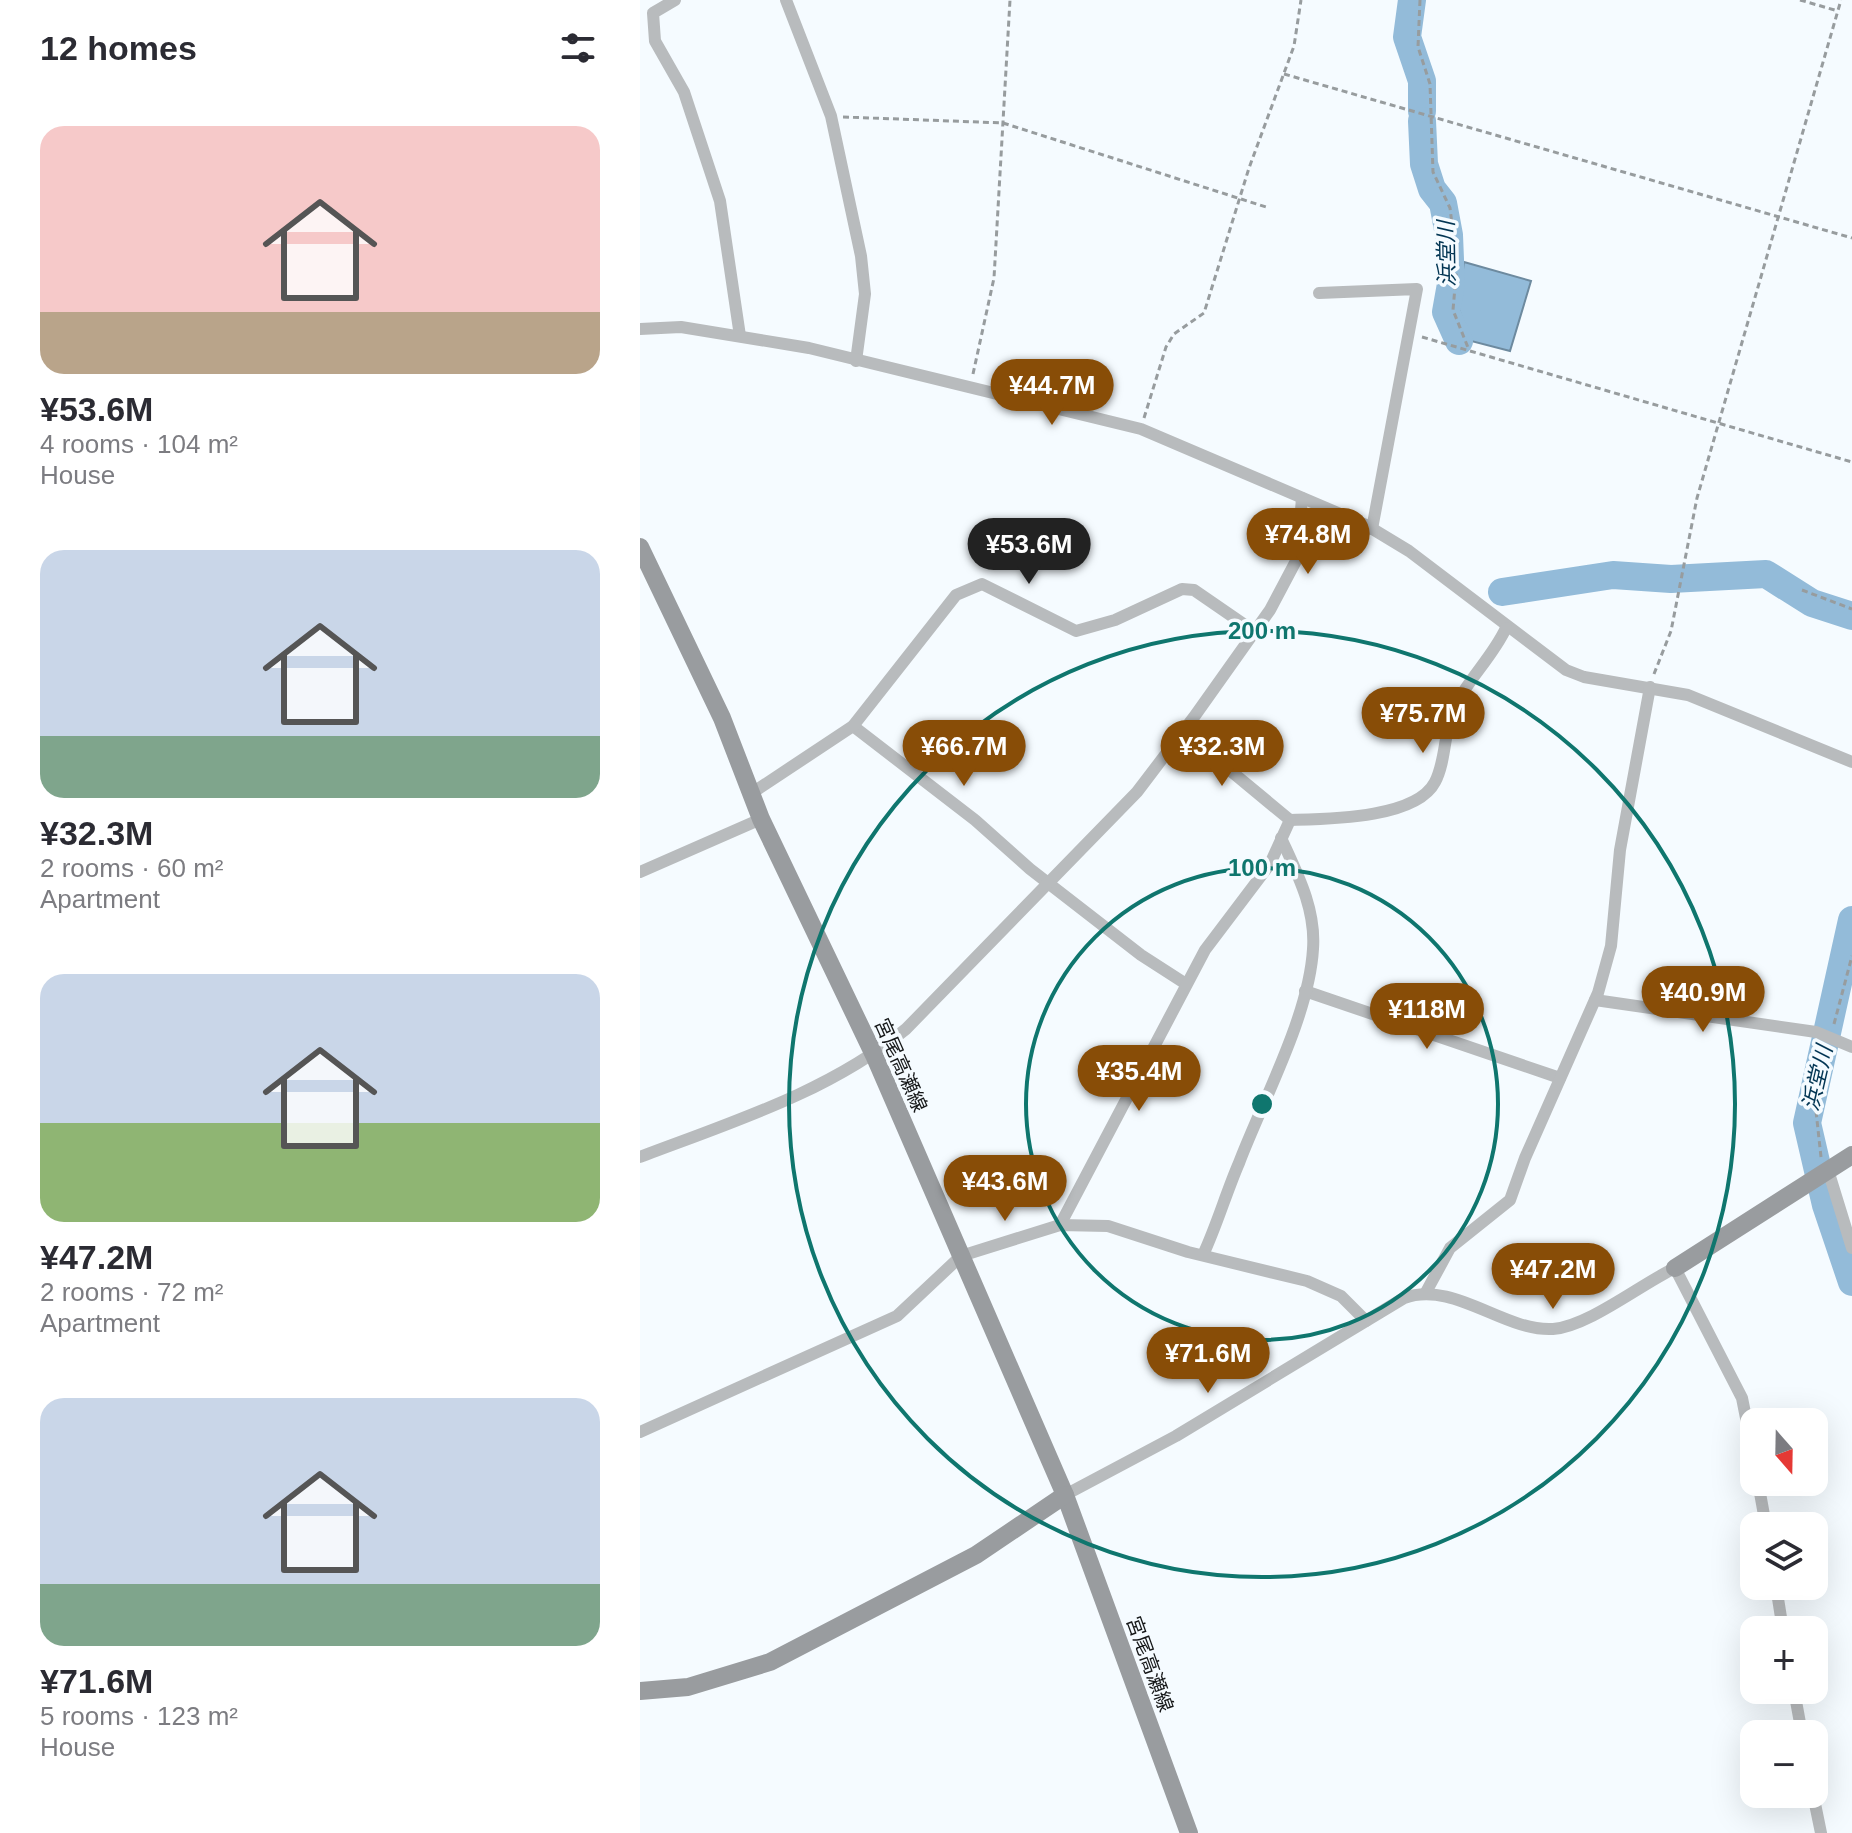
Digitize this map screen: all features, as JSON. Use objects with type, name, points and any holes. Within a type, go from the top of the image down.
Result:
[{"type":"main road","name":"宮尾高瀬線","points":[[641,550],[722,718],[761,819],[874,1055],[1065,1495],[1189,1833]]},
{"type":"main road","points":[[1675,1268],[1852,1155]]},
{"type":"main road","points":[[640,1691],[688,1687],[770,1662],[976,1555],[1065,1495]]},
{"type":"street","points":[[643,0],[653,13],[655,41],[684,92],[720,201],[740,336]]},
{"type":"street","points":[[653,13],[675,0]]},
{"type":"street","points":[[786,0],[831,116],[863,269],[865,294],[856,361]]},
{"type":"street","points":[[1319,293],[1417,289],[1372,529]]},
{"type":"street","points":[[640,329],[681,327],[740,336],[1141,429],[1372,529],[1420,560],[1506,628],[1566,670],[1584,677],[1688,695],[1852,762]]},
{"type":"street","points":[[640,1157],[811,1089],[874,1055],[906,1029],[1137,792],[1187,726],[1270,610],[1297,559],[1302,498]]},
{"type":"street","points":[[752,793],[853,726],[956,595],[982,584],[996,588],[1055,623],[1076,631],[1115,620],[1182,589],[1194,590],[1255,632]]},
{"type":"street","points":[[1187,726],[1203,748],[1290,820],[1351,817],[1389,810],[1415,799],[1434,784],[1451,715],[1462,692],[1494,652],[1506,628]]},
{"type":"street","points":[[1425,1294],[1450,1248],[1510,1200],[1595,1000],[1611,946],[1620,850],[1650,687]]},
{"type":"street","points":[[853,726],[1141,955],[1186,984]]},
{"type":"street","points":[[640,872],[761,819]]},
{"type":"street","points":[[1060,1225],[1205,950],[1270,864],[1290,820]]},
{"type":"street","points":[[1203,1255],[1305,991],[1313,949],[1312,919],[1302,884],[1281,838]]},
{"type":"street","points":[[1305,991],[1560,1078]]},
{"type":"street","points":[[1595,1000],[1825,1036],[1852,1047]]},
{"type":"street","points":[[1822,1174],[1852,1248]]},
{"type":"street","points":[[640,1432],[897,1316],[961,1256],[1060,1225],[1108,1226],[1328,1289],[1366,1321]]},
{"type":"street","points":[[1065,1495],[1176,1436],[1404,1298],[1425,1294],[1551,1329],[1576,1322],[1675,1268],[1742,1398],[1744,1408]]},
{"type":"street","points":[[1816,1808],[1821,1833]]},
{"type":"path","points":[[970,390],[994,278],[1010,0]]},
{"type":"path","points":[[1141,429],[1166,347],[1174,334],[1204,313],[1294,46],[1301,0]]},
{"type":"path","points":[[1420,0],[1416,18],[1418,47],[1430,84],[1433,172],[1450,208],[1457,264],[1453,310],[1469,352]]},
{"type":"path","points":[[1800,0],[1838,11]]},
{"type":"path","points":[[1650,687],[1671,631],[1697,498],[1841,0]]},
{"type":"path","points":[[1284,74],[1852,238]]},
{"type":"path","points":[[831,116],[1003,123],[1266,207]]},
{"type":"path","points":[[1408,333],[1852,462]]},
{"type":"path","points":[[1802,590],[1818,599],[1852,609]]},
{"type":"path","points":[[1822,1174],[1816,1111],[1825,1036],[1852,956]]},
{"type":"water","points":[[1464,262],[1531,281],[1510,351],[1471,341],[1458,307]]},
{"type":"waterway","name":"浜堂川","points":[[1412,0],[1407,37],[1422,81],[1422,111]]},
{"type":"waterway","name":"浜堂川","points":[[1422,121],[1424,164],[1432,189],[1443,203],[1449,235],[1451,284],[1446,312],[1459,341]]},
{"type":"waterway","name":"浜堂川","points":[[1502,592],[1613,575],[1671,579],[1766,574],[1812,603],[1852,616]]},
{"type":"waterway","name":"浜堂川","points":[[1852,920],[1807,1123],[1826,1205],[1852,1282]]}]
